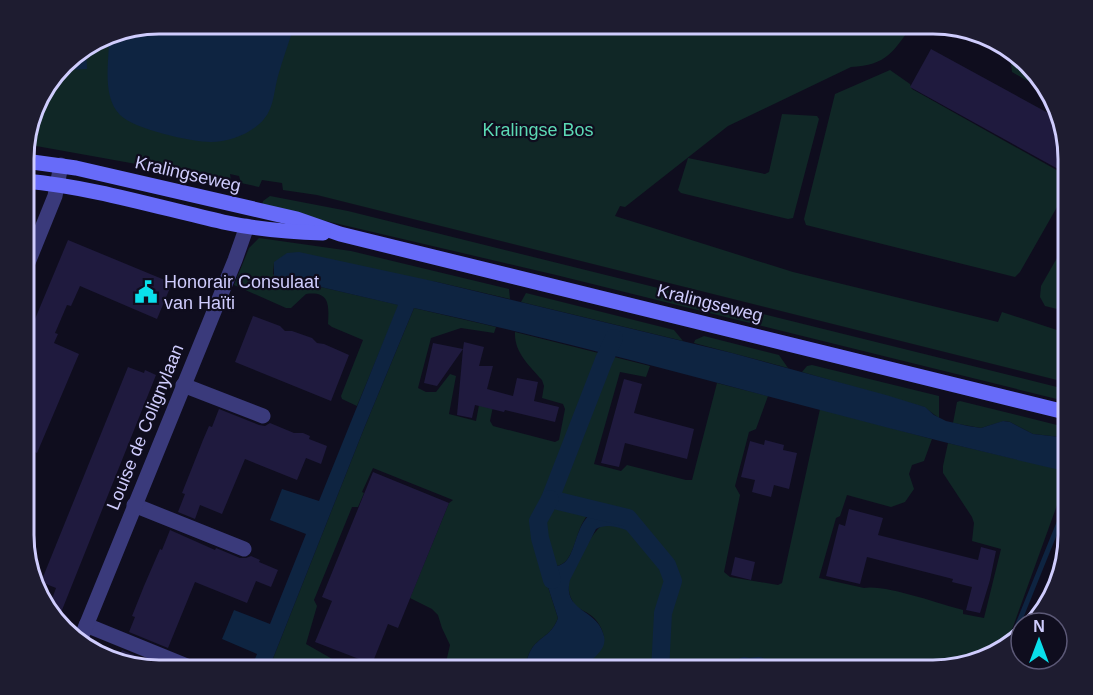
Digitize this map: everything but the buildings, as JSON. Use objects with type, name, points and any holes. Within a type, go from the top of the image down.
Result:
[{"type":"main road","name":"Kralingseweg","points":[[34,162],[61,165],[297,219],[340,234],[1058,410]]},
{"type":"main road","name":"Kralingseweg","points":[[34,182],[58,183],[247,226],[290,232],[340,234]]},
{"type":"main road","points":[[247,226],[250,208]]},
{"type":"street","points":[[34,246],[58,183],[61,165]]},
{"type":"street","name":"Louise de Colignylaan","points":[[83,635],[247,226]]},
{"type":"street","points":[[183,386],[263,416]]},
{"type":"street","points":[[134,505],[244,549]]},
{"type":"street","points":[[86,625],[172,660]]},
{"type":"green space","name":"Kralingse Bos","points":[[160,34],[905,34],[894,49],[881,60],[851,67],[728,126],[625,207],[620,206],[615,216],[793,272],[998,322],[1002,312],[1058,330],[1058,380],[317,195],[283,190],[282,183],[262,180],[259,187],[241,183],[239,176],[230,174],[231,181],[36,146],[41,119],[60,83],[83,60],[119,41]]},
{"type":"green space","points":[[1011,62],[1032,84],[1012,72]]},
{"type":"green space","points":[[890,70],[910,84],[912,89],[1058,171],[1058,205],[1020,272],[1015,277],[806,225],[804,219],[835,94]]},
{"type":"green space","points":[[782,114],[817,116],[819,119],[793,218],[788,219],[681,193],[678,190],[688,158],[765,174],[769,172]]},
{"type":"green space","points":[[270,196],[348,211],[1058,387],[1058,399],[556,275],[262,206],[263,201]]},
{"type":"green space","points":[[259,238],[351,251],[509,289],[510,299],[437,282],[274,263],[273,274],[281,281],[308,284],[399,305],[357,406],[342,399],[341,396],[363,340],[328,324],[328,305],[324,297],[306,294],[291,308],[286,308],[234,285],[249,248]]},
{"type":"green space","points":[[1058,256],[1058,309],[1045,306],[1040,297],[1041,286]]},
{"type":"green space","points":[[526,293],[674,330],[683,341],[521,302]]},
{"type":"green space","points":[[414,308],[496,327],[494,333],[461,328],[431,338],[418,388],[426,392],[436,392],[450,374],[456,376],[449,414],[476,421],[482,389],[496,392],[490,421],[493,426],[555,442],[559,440],[565,409],[563,404],[542,398],[544,386],[542,380],[520,352],[515,332],[650,366],[646,377],[620,372],[594,464],[621,471],[627,465],[692,480],[717,383],[768,396],[756,429],[749,432],[735,486],[740,495],[724,572],[730,577],[778,585],[782,583],[820,409],[932,439],[924,461],[912,465],[909,474],[914,489],[905,502],[891,507],[847,495],[840,516],[836,518],[819,578],[864,588],[898,592],[963,610],[963,614],[984,618],[1001,549],[972,541],[974,523],[972,517],[943,473],[948,443],[1058,469],[1058,502],[1019,611],[1009,611],[1009,634],[996,644],[966,656],[941,660],[751,660],[740,658],[738,660],[587,660],[604,637],[597,622],[575,605],[570,596],[569,582],[578,561],[588,542],[602,526],[619,527],[647,538],[651,532],[643,526],[601,508],[591,512],[583,521],[571,553],[563,564],[556,566],[545,558],[541,565],[558,618],[550,632],[535,645],[527,660],[447,660],[450,645],[438,615],[432,609],[410,598],[449,503],[453,500],[373,468],[358,507],[352,507],[314,600],[317,606],[306,644],[334,660],[272,660]]},
{"type":"green space","points":[[704,336],[779,355],[788,368],[694,343],[695,340]]},
{"type":"green space","points":[[812,365],[939,396],[939,418],[924,407],[802,372],[807,366]]},
{"type":"green space","points":[[957,402],[1058,425],[1058,437],[1033,434],[1004,421],[981,428],[953,423]]},
{"type":"water","points":[[160,34],[292,34],[267,115],[247,132],[218,142],[177,137],[150,130],[127,120],[120,115],[111,100],[108,72],[109,45],[127,39]]},
{"type":"water","points":[[86,58],[87,69],[74,70]]},
{"type":"water","points":[[299,252],[437,282],[732,353],[925,407],[946,421],[981,428],[1003,421],[1010,422],[1033,434],[1058,437],[1058,469],[578,347],[414,308],[272,660],[255,660],[257,654],[222,639],[234,610],[270,624],[306,534],[270,520],[282,489],[319,501],[398,305],[274,278],[274,262],[287,253]]},
{"type":"water","points":[[601,508],[643,526],[652,535],[647,538],[609,526],[596,529],[570,580],[571,598],[594,619],[604,637],[603,647],[598,654],[591,660],[527,660],[535,645],[550,632],[558,618],[541,565],[542,558],[556,566],[564,563],[569,558],[579,530],[591,513]]},
{"type":"water","points":[[750,658],[751,660],[738,660]]},
{"type":"waterway","points":[[614,338],[550,499],[628,518],[667,565],[673,581],[663,613],[661,660]]},
{"type":"waterway","points":[[550,499],[538,521],[540,538],[552,580]]},
{"type":"waterway","points":[[1023,611],[1058,525]]},
{"type":"place","name":"Honorair Consulaat van Haïti","points":[[146,292]]}]
